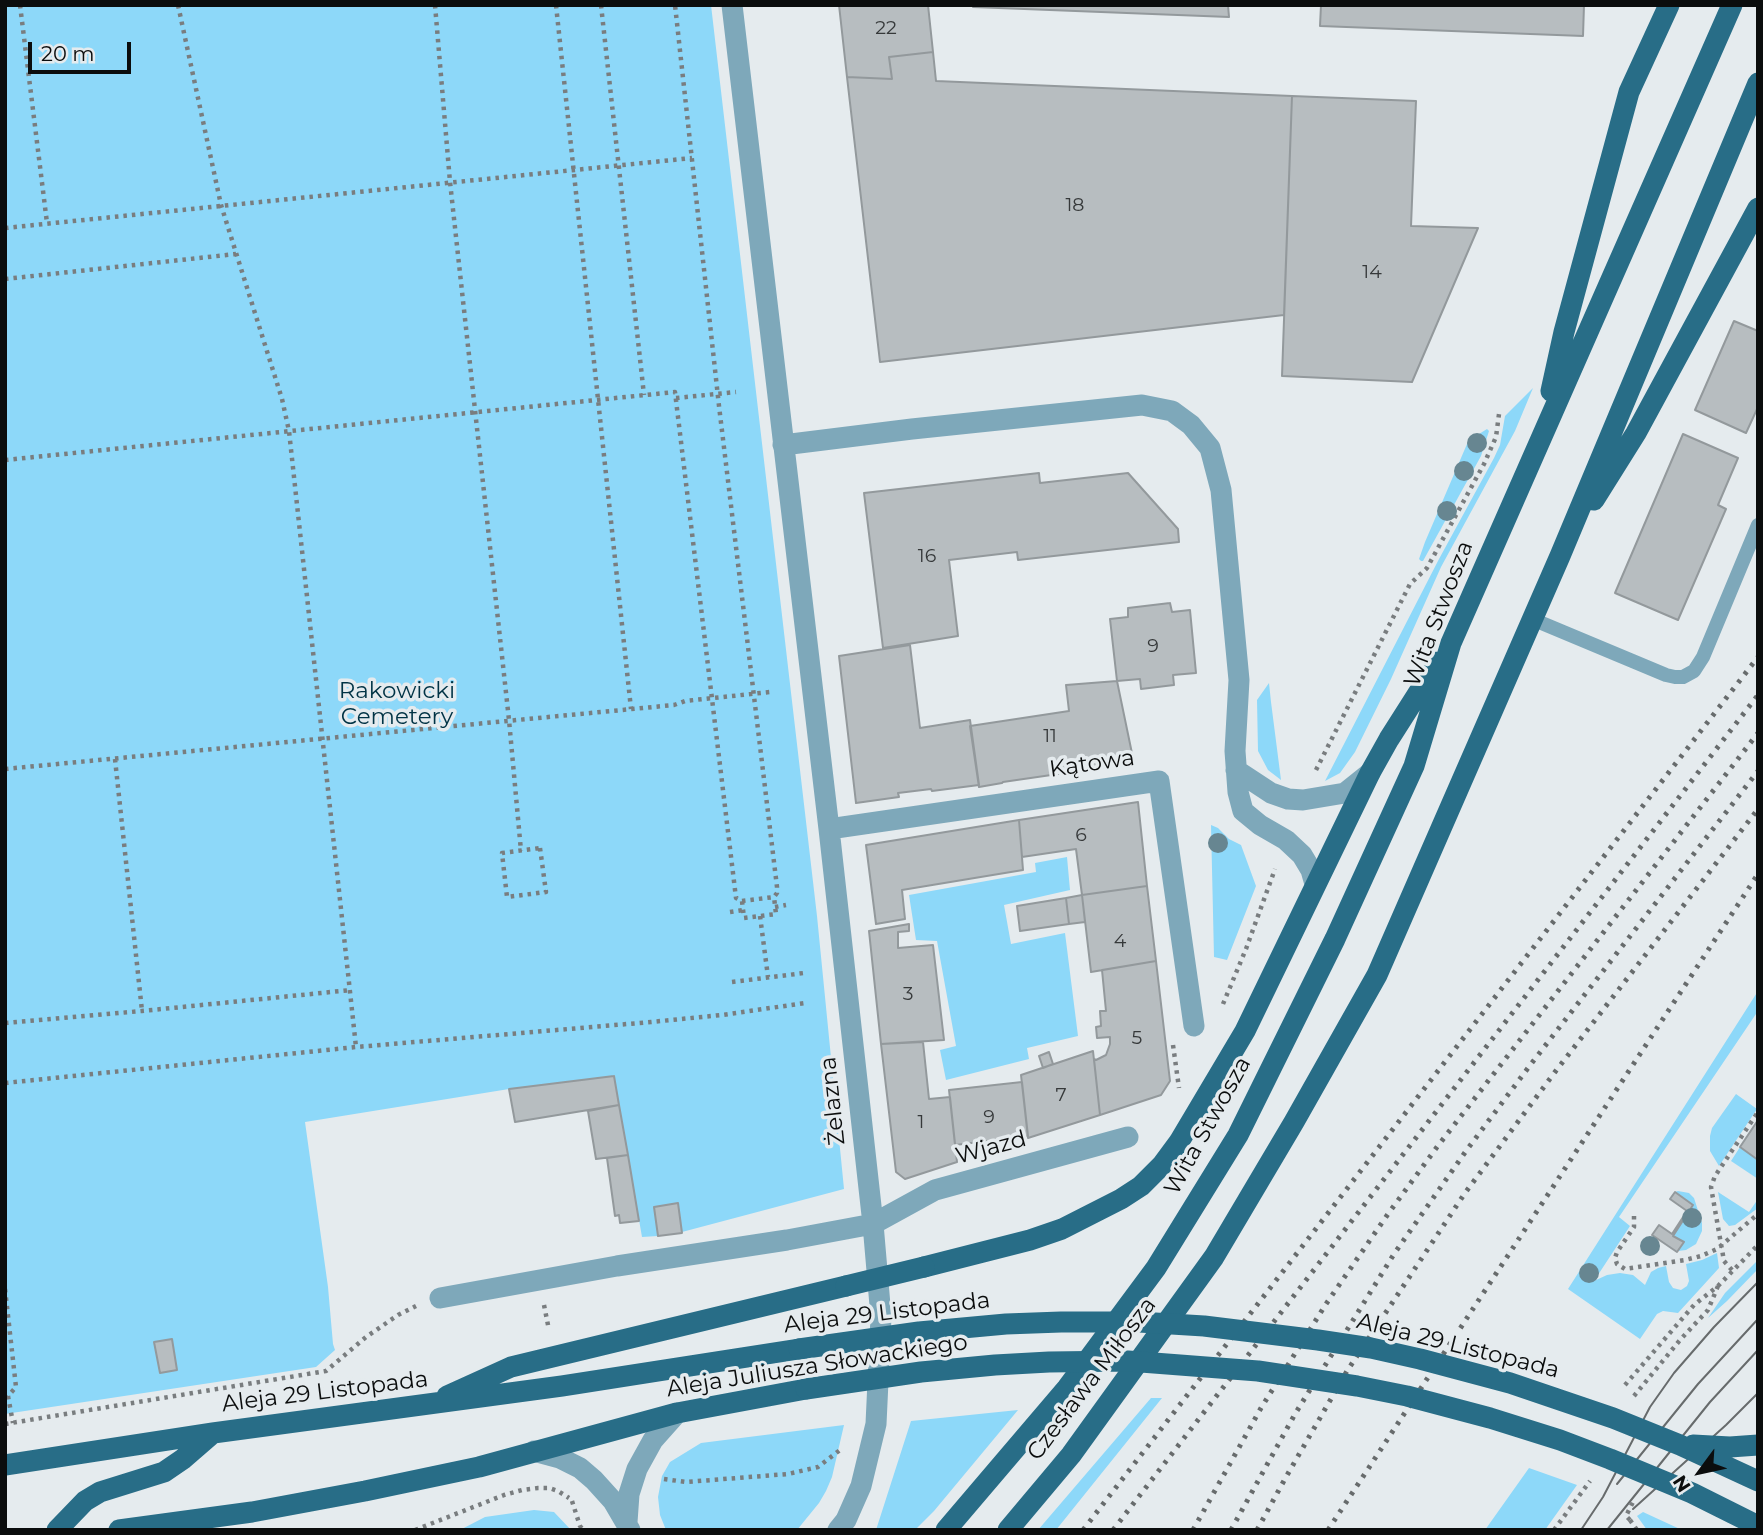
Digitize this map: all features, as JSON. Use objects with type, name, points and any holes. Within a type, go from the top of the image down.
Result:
[{"type":"main road","points":[[1539,440],[1564,332],[1629,92],[1669,5]]},
{"type":"main road","name":"Wita Stwosza","points":[[1156,1268],[1238,1135],[1335,939],[1414,766],[1451,643],[1732,5]]},
{"type":"main road","points":[[1532,619],[1758,83]]},
{"type":"main road","points":[[1560,556],[1636,433],[1758,208]]},
{"type":"main road","name":"Czesława Miłosza","points":[[1008,1530],[1071,1455],[1214,1257],[1294,1122],[1377,975],[1532,619]]},
{"type":"main road","points":[[426,1406],[511,1367],[1030,1240],[1062,1229],[1141,1186],[1163,1165],[1179,1142],[1245,1031],[1370,772],[1451,643]]},
{"type":"main road","name":"Czesława Miłosza","points":[[946,1530],[1067,1388],[1156,1268]]},
{"type":"main road","name":"Aleja 29 Listopada","points":[[5,1465],[929,1331],[1034,1323],[1139,1322],[1243,1331],[1371,1348],[1510,1383],[1680,1445],[1758,1481]]},
{"type":"main road","name":"Aleja Juliusza Słowackiego","points":[[534,1451],[677,1413],[806,1389],[921,1372],[995,1365],[1128,1362],[1258,1371],[1407,1396],[1549,1436],[1656,1477],[1758,1526]]},
{"type":"main road","points":[[57,1530],[85,1501],[100,1492],[163,1472],[213,1433]]},
{"type":"main road","points":[[1680,1445],[1758,1445]]},
{"type":"main road","points":[[119,1530],[253,1512],[340,1496],[479,1467],[534,1451]]},
{"type":"street","name":"Żelazna","points":[[733,5],[829,830],[881,1317],[876,1424],[861,1486],[846,1520],[838,1530]]},
{"type":"street","points":[[783,445],[1142,405],[1172,411],[1191,425],[1210,448],[1220,490],[1239,680],[1235,751],[1238,792],[1243,811],[1260,825],[1286,840],[1302,855],[1315,884]]},
{"type":"street","points":[[1236,770],[1271,793],[1288,799],[1303,800],[1345,793],[1370,772]]},
{"type":"street","name":"Kątowa","points":[[829,830],[1159,781],[1194,1026]]},
{"type":"street","name":"Wjazd","points":[[440,1298],[873,1224],[935,1190],[1128,1137]]},
{"type":"street","points":[[628,1526],[629,1494],[637,1469],[653,1440],[677,1413]]},
{"type":"street","points":[[534,1451],[560,1458],[580,1468],[613,1501],[628,1526]]},
{"type":"lane","points":[[1532,619],[1666,675],[1683,677],[1694,671],[1703,657],[1758,525]]},
{"type":"path","points":[[20,5],[47,223]]},
{"type":"path","points":[[178,5],[221,205],[282,399],[289,431],[356,1047]]},
{"type":"path","points":[[435,5],[450,181],[521,851]]},
{"type":"path","points":[[556,5],[631,709]]},
{"type":"path","points":[[601,5],[644,395]]},
{"type":"path","points":[[5,460],[675,392],[736,898],[742,901],[774,897],[778,893],[718,394],[675,5]]},
{"type":"path","points":[[5,228],[692,158]]},
{"type":"path","points":[[5,279],[236,254]]},
{"type":"path","points":[[676,398],[736,392]]},
{"type":"path","points":[[1316,771],[1410,584],[1427,568],[1484,464],[1496,438],[1499,414]]},
{"type":"path","points":[[5,769],[674,705],[685,701],[770,692]]},
{"type":"path","points":[[115,759],[142,1012]]},
{"type":"path","points":[[540,848],[546,892],[508,897],[502,853],[521,851],[540,848]]},
{"type":"path","points":[[1221,1011],[1278,861]]},
{"type":"path","points":[[742,901],[744,918],[776,914],[774,897]]},
{"type":"path","points":[[775,907],[786,905]]},
{"type":"path","points":[[730,912],[743,910]]},
{"type":"path","points":[[760,916],[768,977]]},
{"type":"path","points":[[732,982],[804,973]]},
{"type":"path","points":[[5,1023],[351,990]]},
{"type":"path","points":[[5,1083],[356,1047],[722,1015],[804,1003]]},
{"type":"path","points":[[1179,1089],[1185,1078]]},
{"type":"path","points":[[1732,1270],[1724,1261],[1712,1182],[1758,1112]]},
{"type":"path","points":[[1634,1216],[1634,1227],[1615,1258],[1622,1269],[1701,1256],[1721,1246],[1758,1214]]},
{"type":"path","points":[[1625,1385],[1694,1306],[1758,1245]]},
{"type":"path","points":[[5,1289],[16,1387],[7,1396],[13,1423]]},
{"type":"path","points":[[5,1424],[326,1371],[366,1337],[398,1315],[440,1298]]},
{"type":"path","points":[[545,1308],[549,1330]]},
{"type":"path","points":[[656,1474],[666,1480],[686,1482],[806,1471],[827,1461],[846,1444],[876,1424]]},
{"type":"path","points":[[415,1530],[504,1495],[538,1488],[548,1488],[572,1501],[583,1530]]},
{"type":"path","points":[[1634,1500],[1626,1516],[1637,1530]]},
{"type":"green space","name":"Rakowicki Cemetery","points":[[5,5],[711,5],[817,916],[844,1189],[682,1232],[678,1204],[654,1207],[658,1236],[642,1237],[614,1076],[509,1089],[305,1122],[335,1350],[316,1367],[5,1414]]},
{"type":"green space","points":[[1533,388],[1515,431],[1441,567],[1355,752],[1340,773],[1325,781],[1494,458],[1500,445],[1505,416]]},
{"type":"green space","points":[[1487,429],[1489,431],[1481,456],[1421,561],[1419,559],[1425,542],[1467,444]]},
{"type":"green space","points":[[1269,683],[1281,780],[1268,770],[1258,751],[1257,700]]},
{"type":"green space","points":[[1211,825],[1241,845],[1256,886],[1227,960],[1214,957]]},
{"type":"green space","points":[[1067,857],[1070,890],[1004,905],[1011,944],[1065,933],[1078,1036],[1027,1048],[1029,1059],[946,1080],[940,1050],[956,1046],[937,941],[916,940],[909,895],[1036,872],[1035,863]]},
{"type":"green space","points":[[1758,991],[1758,1011],[1619,1217],[1630,1226],[1594,1281],[1620,1273],[1633,1275],[1645,1285],[1651,1272],[1666,1266],[1669,1282],[1673,1288],[1681,1290],[1689,1281],[1686,1264],[1717,1253],[1719,1268],[1678,1313],[1663,1311],[1657,1314],[1640,1339],[1568,1289]]},
{"type":"green space","points":[[1736,1094],[1757,1109],[1719,1166],[1710,1151],[1710,1136],[1712,1128]]},
{"type":"green space","points":[[1740,1147],[1758,1160],[1758,1179],[1731,1161]]},
{"type":"green space","points":[[1675,1192],[1689,1193],[1694,1198],[1702,1231],[1696,1244],[1678,1251],[1683,1242],[1673,1236],[1693,1205]]},
{"type":"green space","points":[[1718,1192],[1749,1212],[1758,1199],[1758,1208],[1735,1225],[1729,1226],[1723,1219]]},
{"type":"green space","points":[[1758,1260],[1758,1269],[1708,1318],[1725,1293]]},
{"type":"green space","points":[[1151,1398],[1162,1398],[1056,1530],[1038,1530]]},
{"type":"green space","points":[[1018,1410],[915,1530],[876,1530],[911,1421]]},
{"type":"green space","points":[[844,1425],[832,1477],[826,1491],[797,1530],[666,1530],[660,1515],[658,1497],[662,1476],[670,1462],[701,1443]]},
{"type":"green space","points":[[1529,1468],[1577,1485],[1545,1530],[1485,1530]]},
{"type":"green space","points":[[534,1510],[554,1512],[571,1530],[460,1530],[485,1517]]},
{"type":"green space","points":[[1643,1512],[1682,1530],[1647,1530],[1637,1516]]},
{"type":"building","points":[[839,5],[928,5],[933,52],[889,57],[892,79],[847,77]]},
{"type":"building","points":[[1228,5],[1229,17],[973,7]]},
{"type":"building","points":[[1321,5],[1584,5],[1583,36],[1320,26]]},
{"type":"building","points":[[933,52],[936,81],[1292,96],[1284,315],[880,362],[847,77],[892,79],[889,57]]},
{"type":"building","points":[[1292,96],[1416,101],[1411,226],[1478,228],[1412,382],[1282,376]]},
{"type":"building","points":[[1734,321],[1758,331],[1758,407],[1746,433],[1695,410]]},
{"type":"building","points":[[1683,434],[1738,458],[1718,505],[1726,509],[1678,620],[1615,593]]},
{"type":"building","points":[[1039,473],[1040,483],[1128,473],[1178,529],[1179,542],[1018,560],[1017,552],[949,560],[958,636],[883,648],[864,493]]},
{"type":"building","points":[[1170,603],[1172,612],[1190,610],[1196,673],[1173,675],[1174,685],[1141,689],[1140,679],[1117,681],[1110,619],[1128,617],[1128,608]]},
{"type":"building","points":[[910,645],[920,728],[970,720],[979,785],[898,793],[899,797],[856,803],[839,656]]},
{"type":"building","points":[[1117,681],[1134,763],[979,787],[970,726],[1069,711],[1066,685]]},
{"type":"building","points":[[1138,802],[1147,886],[1082,895],[1076,849],[1022,857],[1019,820]]},
{"type":"building","points":[[1019,820],[1023,870],[902,890],[905,919],[876,924],[866,845]]},
{"type":"building","points":[[1147,886],[1156,961],[1091,972],[1082,895]]},
{"type":"building","points":[[1082,895],[1085,922],[1069,924],[1066,898]]},
{"type":"building","points":[[1066,898],[1069,924],[1020,931],[1017,906]]},
{"type":"building","points":[[909,924],[909,931],[898,932],[898,948],[933,945],[944,1040],[881,1044],[869,931]]},
{"type":"building","points":[[1156,961],[1170,1081],[1161,1095],[1100,1115],[1094,1059],[1106,1055],[1110,1044],[1110,1037],[1097,1038],[1096,1027],[1101,1026],[1100,1011],[1106,1011],[1102,970]]},
{"type":"building","points":[[923,1042],[929,1099],[950,1097],[957,1162],[905,1179],[896,1172],[881,1044]]},
{"type":"building","points":[[1093,1051],[1100,1115],[1028,1138],[1021,1075]]},
{"type":"building","points":[[1049,1052],[1053,1064],[1043,1068],[1039,1056]]},
{"type":"building","points":[[614,1076],[619,1105],[515,1122],[509,1089]]},
{"type":"building","points":[[1022,1082],[1028,1136],[955,1145],[949,1090]]},
{"type":"building","points":[[619,1105],[628,1155],[596,1159],[588,1111]]},
{"type":"building","points":[[1758,1120],[1758,1160],[1740,1147]]},
{"type":"building","points":[[628,1155],[639,1221],[620,1223],[619,1215],[615,1216],[607,1158]]},
{"type":"building","points":[[1675,1192],[1693,1205],[1673,1236],[1684,1242],[1677,1252],[1652,1235],[1659,1225],[1672,1234],[1687,1211],[1670,1199]]},
{"type":"building","points":[[678,1203],[682,1233],[658,1236],[654,1207]]},
{"type":"building","points":[[172,1339],[177,1370],[160,1373],[154,1342]]},
{"type":"tram line","points":[[1581,1530],[1603,1497],[1650,1407],[1674,1373],[1758,1282]]},
{"type":"tram line","points":[[1617,1484],[1698,1384],[1758,1319]]},
{"type":"tram line","points":[[1607,1530],[1710,1402],[1758,1350]]},
{"type":"tram line","points":[[1633,1509],[1758,1393]]},
{"type":"railway","points":[[1083,1530],[1758,657]]},
{"type":"railway","points":[[1113,1530],[1758,695]]},
{"type":"railway","points":[[1193,1530],[1261,1408],[1326,1304],[1388,1214],[1758,733]]},
{"type":"railway","points":[[1231,1530],[1295,1414],[1394,1254],[1531,1064],[1758,771]]},
{"type":"railway","points":[[1257,1530],[1347,1371],[1465,1193],[1758,809]]},
{"type":"railway","points":[[1328,1530],[1758,874]]}]
